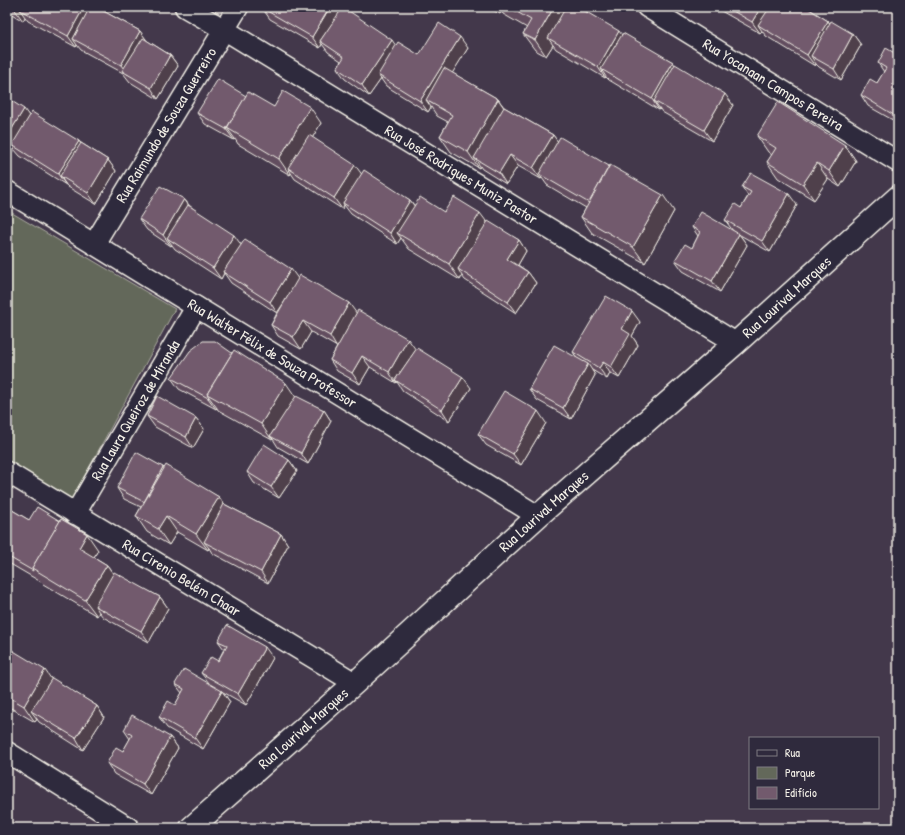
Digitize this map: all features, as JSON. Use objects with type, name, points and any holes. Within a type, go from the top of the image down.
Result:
[{"type":"street","name":"Rua José Rodrigues Muniz Pastor","points":[[185,7],[736,343]]},
{"type":"street","name":"Rua Raimundo de Souza Guerreiro","points":[[94,244],[238,7]]},
{"type":"street","name":"Rua Yocanaan Campos Pereira","points":[[647,7],[898,162]]},
{"type":"street","name":"Rua Walter Félix de Souza Professor","points":[[7,191],[538,516]]},
{"type":"street","name":"Rua Lourival Marques","points":[[191,828],[355,683],[538,516],[736,343],[898,197]]},
{"type":"street","name":"Rua Laura Queiroz de Miranda","points":[[75,514],[196,307]]},
{"type":"street","name":"Rua Cirenio Belém Chaar","points":[[7,472],[355,683]]},
{"type":"street","points":[[7,752],[129,828]]},
{"type":"green space","points":[[7,210],[175,309],[70,503],[7,464]]},
{"type":"building","points":[[22,7],[84,7],[68,36],[20,10]]},
{"type":"building","points":[[90,7],[96,7],[140,31],[121,65],[73,39]]},
{"type":"building","points":[[262,7],[330,7],[312,37]]},
{"type":"building","points":[[343,7],[392,40],[362,85],[337,68],[344,57],[320,41]]},
{"type":"building","points":[[508,7],[554,7],[535,40],[523,34],[531,20]]},
{"type":"building","points":[[566,7],[578,7],[619,31],[598,67],[548,38]]},
{"type":"building","points":[[726,7],[761,7],[752,22]]},
{"type":"building","points":[[770,7],[806,7],[828,21],[807,55],[758,25]]},
{"type":"building","points":[[831,21],[853,34],[834,69],[811,56]]},
{"type":"building","points":[[439,23],[460,37],[420,101],[378,75],[398,42],[419,55]]},
{"type":"building","points":[[623,33],[673,62],[652,99],[601,69]]},
{"type":"building","points":[[143,38],[170,55],[151,88],[122,71]]},
{"type":"building","points":[[886,48],[898,55],[897,117],[861,95],[870,79],[877,83],[886,68],[878,63]]},
{"type":"building","points":[[675,64],[725,94],[704,130],[654,101]]},
{"type":"building","points":[[444,68],[498,99],[468,152],[440,136],[452,115],[426,100]]},
{"type":"building","points":[[218,79],[246,96],[226,129],[197,113]]},
{"type":"building","points":[[283,91],[310,107],[279,159],[227,128],[248,92],[274,107]]},
{"type":"building","points":[[7,98],[24,109],[7,137]]},
{"type":"building","points":[[778,102],[845,145],[829,171],[817,163],[803,184],[767,162],[776,148],[757,136]]},
{"type":"building","points":[[504,107],[553,135],[533,168],[510,155],[499,173],[474,158]]},
{"type":"building","points":[[32,112],[79,141],[58,174],[12,145]]},
{"type":"building","points":[[309,135],[355,165],[334,198],[288,168]]},
{"type":"building","points":[[560,137],[609,166],[589,203],[539,174]]},
{"type":"building","points":[[81,143],[108,160],[88,193],[60,176]]},
{"type":"building","points":[[610,165],[663,195],[633,247],[581,217]]},
{"type":"building","points":[[364,170],[410,200],[390,233],[343,203]]},
{"type":"building","points":[[751,173],[789,194],[762,241],[725,220],[735,204],[741,208],[751,192],[742,187]]},
{"type":"building","points":[[160,186],[184,199],[163,235],[139,219]]},
{"type":"building","points":[[420,197],[444,212],[454,197],[480,213],[449,264],[397,233]]},
{"type":"building","points":[[188,205],[234,235],[213,268],[167,238]]},
{"type":"building","points":[[701,212],[739,234],[712,281],[675,260],[685,244],[692,248],[700,232],[692,227]]},
{"type":"building","points":[[488,221],[519,240],[507,259],[528,272],[508,302],[458,269]]},
{"type":"building","points":[[245,239],[291,269],[270,302],[223,272]]},
{"type":"building","points":[[300,275],[349,303],[330,336],[303,321],[293,337],[271,325]]},
{"type":"building","points":[[606,296],[632,311],[622,329],[630,334],[611,367],[603,362],[599,368],[573,352]]},
{"type":"building","points":[[358,310],[408,339],[389,372],[362,356],[352,373],[330,360]]},
{"type":"building","points":[[203,341],[215,341],[232,353],[207,394],[209,397],[208,398],[171,378],[190,351]]},
{"type":"building","points":[[554,345],[588,364],[563,408],[529,389]]},
{"type":"building","points":[[417,348],[463,377],[442,410],[395,380]]},
{"type":"building","points":[[234,350],[286,383],[261,424],[207,394]]},
{"type":"building","points":[[504,391],[538,411],[513,454],[478,434]]},
{"type":"building","points":[[157,396],[196,418],[186,437],[147,416]]},
{"type":"building","points":[[296,396],[324,410],[301,453],[270,436]]},
{"type":"building","points":[[264,444],[289,460],[271,487],[247,472]]},
{"type":"building","points":[[136,452],[163,467],[144,502],[117,488]]},
{"type":"building","points":[[166,465],[219,497],[196,534],[166,516],[158,529],[136,516]]},
{"type":"building","points":[[224,504],[281,534],[261,572],[204,542]]},
{"type":"building","points":[[7,507],[29,520],[37,507],[60,521],[32,568],[33,571],[7,556]]},
{"type":"building","points":[[61,519],[87,534],[79,548],[107,565],[85,600],[32,568]]},
{"type":"building","points":[[114,572],[160,597],[141,631],[95,606]]},
{"type":"building","points":[[227,625],[265,647],[238,694],[201,673],[211,657],[218,661],[227,645],[218,641]]},
{"type":"building","points":[[7,647],[45,670],[24,706],[7,696]]},
{"type":"building","points":[[184,669],[222,691],[195,738],[159,717],[168,701],[175,705],[184,689],[175,684]]},
{"type":"building","points":[[52,678],[97,706],[76,738],[31,711]]},
{"type":"building","points":[[132,715],[170,737],[143,784],[107,763],[116,747],[123,751],[132,735],[124,730]]}]
